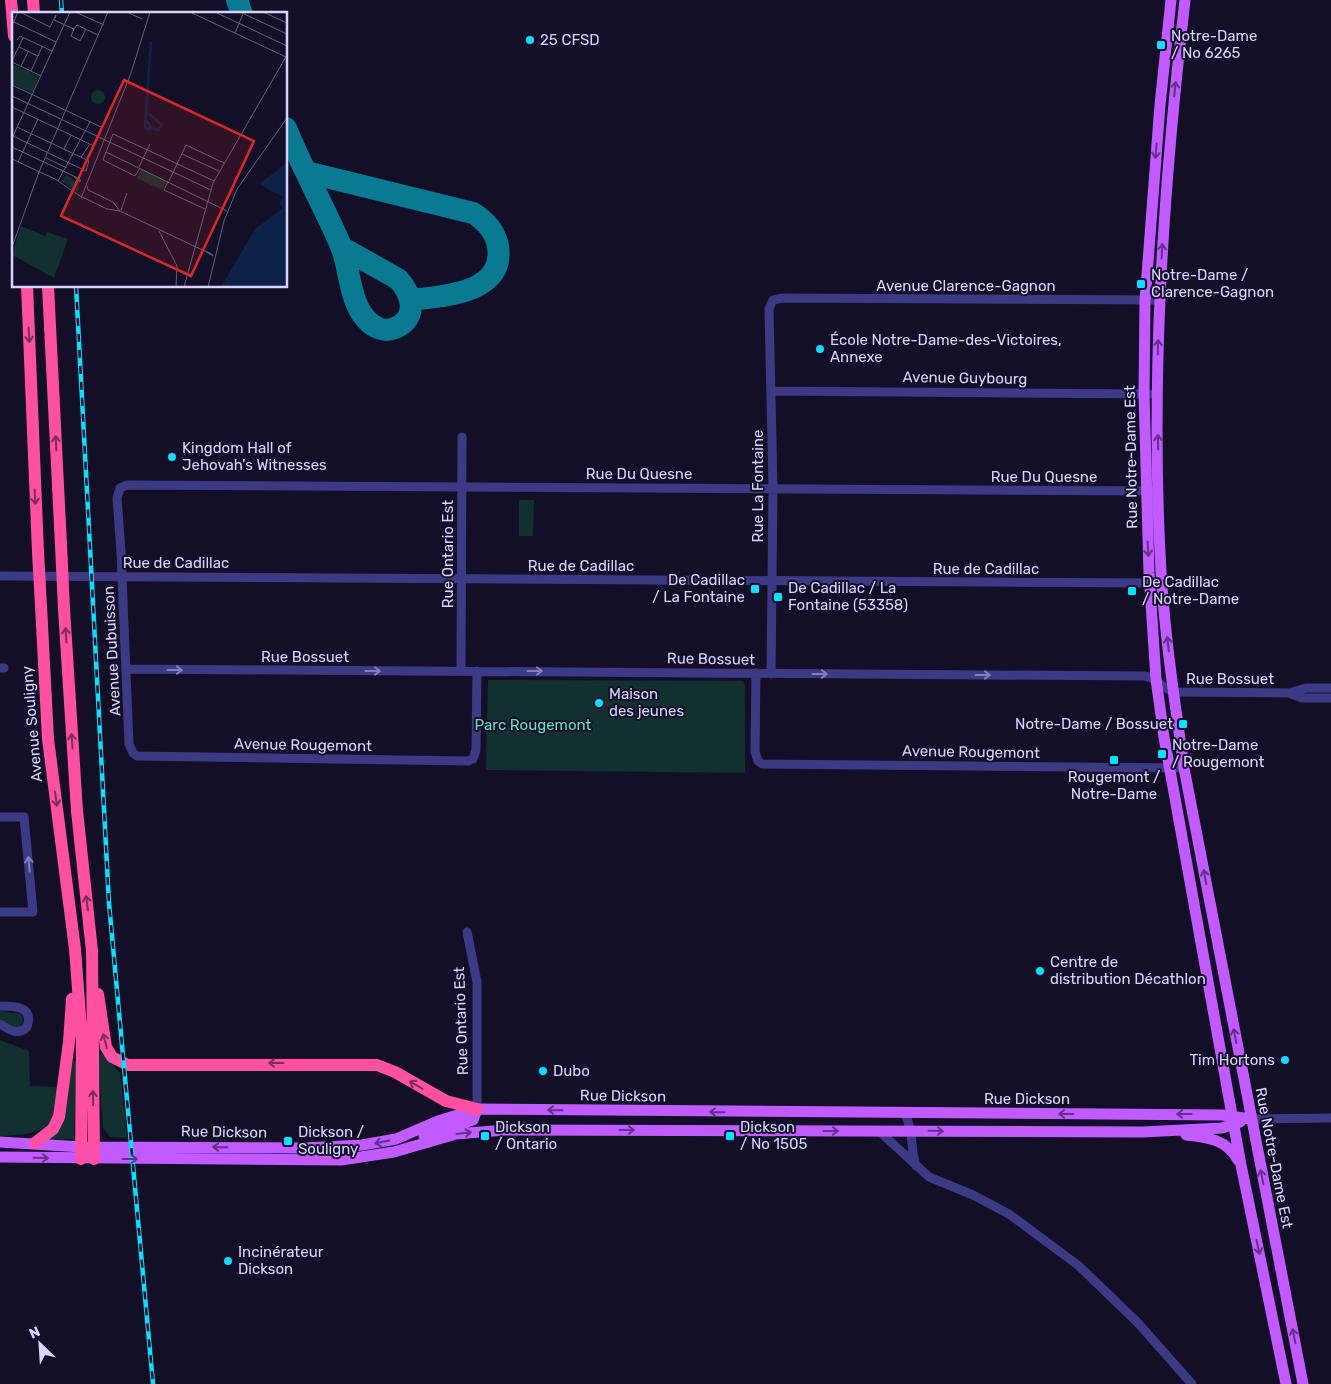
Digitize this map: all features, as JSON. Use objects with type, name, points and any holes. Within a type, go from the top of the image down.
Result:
[{"type":"highway","name":"Avenue Souligny","points":[[27,288],[48,739],[75,949],[88,1153]]},
{"type":"highway","points":[[48,288],[64,609],[77,811],[104,1042],[112,1057],[123,1063],[135,1066],[208,1063],[377,1065],[395,1072],[446,1101],[477,1109]]},
{"type":"highway","points":[[35,1143],[55,1126],[62,1105],[69,1042],[75,949]]},
{"type":"highway","points":[[88,1153],[92,951]]},
{"type":"main road","name":"Rue Notre-Dame Est","points":[[1171,0],[1145,300],[1146,491],[1149,583],[1156,679],[1170,768],[1197,910],[1241,1165],[1286,1384]]},
{"type":"main road","name":"Rue Notre-Dame Est","points":[[1185,0],[1174,98],[1159,300],[1159,490],[1162,583],[1184,768],[1303,1384]]},
{"type":"main road","points":[[1197,910],[1210,907]]},
{"type":"main road","points":[[382,1155],[441,1129],[472,1120],[477,1109]]},
{"type":"main road","name":"Rue Dickson","points":[[0,1157],[362,1145],[396,1139],[438,1121],[477,1109],[1027,1114],[1251,1119]]},
{"type":"main road","points":[[975,1114],[976,1131]]},
{"type":"main road","points":[[1027,1114],[1027,1132]]},
{"type":"main road","name":"Rue Dickson","points":[[0,1142],[35,1143],[88,1153],[341,1160],[382,1155],[439,1138],[477,1132],[1142,1132],[1222,1128],[1233,1120]]},
{"type":"main road","points":[[1142,1132],[1215,1140],[1226,1145],[1241,1165]]},
{"type":"street","name":"Avenue Clarence-Gagnon","points":[[773,300],[792,298],[1159,300]]},
{"type":"street","name":"Rue La Fontaine","points":[[771,674],[773,488],[769,309],[773,300]]},
{"type":"street","name":"Avenue Guybourg","points":[[772,391],[1158,394]]},
{"type":"street","name":"Rue Ontario Est","points":[[461,671],[462,437]]},
{"type":"street","name":"Rue Du Quesne","points":[[120,488],[132,484],[1159,490]]},
{"type":"street","name":"Avenue Dubuisson","points":[[120,488],[117,498],[127,670],[129,744],[133,753]]},
{"type":"street","name":"Rue de Cadillac","points":[[0,576],[1162,583]]},
{"type":"street","name":"Rue Bossuet","points":[[127,670],[1144,676],[1156,679],[1174,692],[1289,693],[1306,688],[1331,688]]},
{"type":"street","name":"Avenue Rougemont","points":[[133,753],[143,756],[462,761],[473,759],[476,750],[477,671]]},
{"type":"street","name":"Avenue Rougemont","points":[[756,673],[755,752],[758,761],[765,764],[1184,768]]},
{"type":"street","name":"Rue Bossuet","points":[[1289,693],[1302,698],[1331,698]]},
{"type":"street","points":[[0,817],[24,817],[33,912],[0,912]]},
{"type":"street","name":"Rue Ontario Est","points":[[466,932],[477,982],[477,1109]]},
{"type":"street","points":[[0,1006],[21,1007],[29,1018],[27,1027],[18,1032],[0,1024]]},
{"type":"street","points":[[904,1113],[911,1131],[912,1156],[916,1166]]},
{"type":"street","name":"Rue Dickson","points":[[1251,1119],[1331,1118]]},
{"type":"street","points":[[879,1131],[929,1177],[973,1195],[1009,1214],[1048,1241],[1114,1298],[1192,1384]]},
{"type":"green space","points":[[519,500],[534,500],[533,536],[519,536]]},
{"type":"green space","name":"Parc Rougemont","points":[[488,680],[743,681],[745,685],[745,773],[486,770]]},
{"type":"green space","points":[[0,1011],[22,1014],[23,1023],[19,1027],[13,1027],[0,1019]]},
{"type":"green space","points":[[0,1040],[29,1051],[30,1086],[60,1087],[56,1115],[47,1127],[32,1133],[0,1136]]},
{"type":"green space","points":[[102,1053],[120,1073],[127,1138],[110,1137],[103,1128],[98,1055]]},
{"type":"green space","points":[[73,1061],[77,1061],[74,1139],[49,1140]]},
{"type":"taxiway","points":[[237,0],[241,12]]},
{"type":"taxiway","points":[[288,133],[341,247]]},
{"type":"taxiway","points":[[306,172],[473,213],[489,227],[495,236],[498,246],[498,262],[492,274],[482,283],[469,290],[439,297],[411,300]]},
{"type":"taxiway","points":[[341,247],[398,279],[403,285],[410,298],[411,305],[408,318],[403,324],[387,330],[378,328],[368,321],[356,302],[341,247]]},
{"type":"railway","points":[[61,0],[62,12]]},
{"type":"railway","points":[[76,288],[109,903],[153,1384]]},
{"type":"place","name":"25 CFSD","points":[[530,40]]},
{"type":"place","name":"Notre-Dame / No 6265","points":[[1161,45]]},
{"type":"place","name":"Notre-Dame / Clarence-Gagnon","points":[[1141,284]]},
{"type":"place","name":"École Notre-Dame-des-Victoires, Annexe","points":[[820,349]]},
{"type":"place","name":"Kingdom Hall of Jehovah's Witnesses","points":[[172,457]]},
{"type":"place","name":"De Cadillac / La Fontaine","points":[[755,589]]},
{"type":"place","name":"De Cadillac / Notre-Dame","points":[[1132,591]]},
{"type":"place","name":"De Cadillac / La Fontaine (53358)","points":[[778,597]]},
{"type":"place","name":"Maison des jeunes","points":[[599,703]]},
{"type":"place","name":"Notre-Dame / Bossuet","points":[[1183,724]]},
{"type":"place","name":"Notre-Dame / Rougemont","points":[[1162,754]]},
{"type":"place","name":"Rougemont / Notre-Dame","points":[[1114,760]]},
{"type":"place","name":"Centre de distribution Décathlon","points":[[1040,971]]},
{"type":"place","name":"Tim Hortons","points":[[1285,1060]]},
{"type":"place","name":"Dubo","points":[[543,1071]]},
{"type":"place","name":"Dickson / Ontario","points":[[485,1136]]},
{"type":"place","name":"Dickson / No 1505","points":[[730,1136]]},
{"type":"place","name":"Dickson / Souligny","points":[[288,1141]]},
{"type":"place","name":"Incinérateur Dickson","points":[[228,1261]]}]
